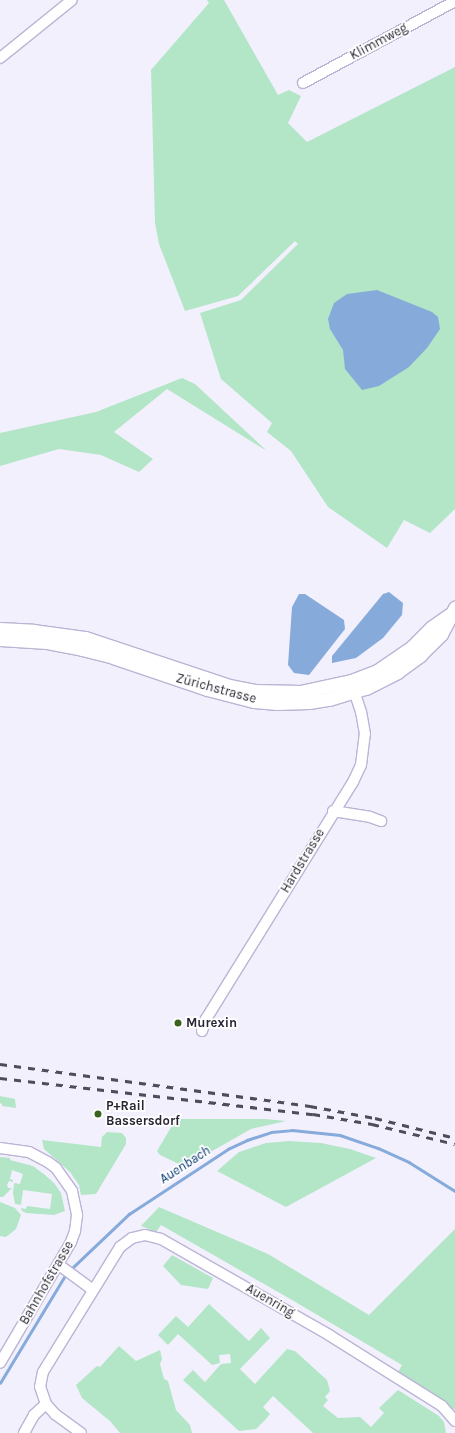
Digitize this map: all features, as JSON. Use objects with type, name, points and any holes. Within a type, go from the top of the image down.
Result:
[{"type":"main road","name":"Zürichstrasse","points":[[0,639],[47,642],[82,649],[113,657],[207,690],[254,701],[277,703],[309,702],[353,687],[412,647],[432,627],[454,610]]},
{"type":"main road","name":"Zürichstrasse","points":[[0,630],[33,631],[84,638],[112,646],[205,679],[255,691],[300,692],[353,687]]},
{"type":"street","points":[[0,58],[72,0]]},
{"type":"street","name":"Klimmweg","points":[[303,83],[455,1]]},
{"type":"street","name":"Hardstrasse","points":[[202,1031],[206,1019],[352,782],[361,764],[365,734],[361,712],[353,687]]},
{"type":"street","points":[[333,811],[370,817],[380,821]]},
{"type":"street","name":"Bahnhofstrasse","points":[[0,1148],[22,1150],[39,1157],[56,1168],[68,1183],[76,1208],[76,1226],[66,1270],[0,1363]]},
{"type":"street","name":"Auenring","points":[[81,1433],[55,1414],[46,1404],[40,1387],[43,1372],[93,1290],[125,1242],[142,1236],[157,1237],[329,1335],[442,1406],[455,1421]]},
{"type":"street","points":[[66,1270],[93,1290]]},
{"type":"street","points":[[24,1433],[34,1415],[46,1404]]},
{"type":"green space","points":[[207,0],[224,0],[278,95],[289,90],[301,96],[288,123],[307,142],[455,67],[455,509],[430,533],[404,520],[387,548],[328,507],[291,451],[267,432],[272,423],[221,379],[200,313],[241,300],[298,244],[295,241],[238,296],[185,311],[159,244],[155,223],[151,70],[209,3]]},
{"type":"green space","points":[[182,378],[195,384],[267,451],[167,389],[114,432],[153,459],[139,472],[101,455],[59,449],[0,466],[0,433],[96,412]]},
{"type":"green space","points":[[0,1096],[15,1099],[16,1108],[2,1106],[0,1103]]},
{"type":"green space","points":[[176,1119],[265,1119],[286,1121],[251,1129],[191,1163],[181,1165],[160,1155],[157,1151]]},
{"type":"green space","points":[[107,1132],[122,1133],[126,1138],[126,1144],[96,1194],[81,1195],[79,1185],[70,1172],[44,1149],[42,1140],[101,1147],[102,1137]]},
{"type":"green space","points":[[289,1141],[321,1143],[350,1149],[376,1158],[286,1207],[217,1171],[239,1152],[266,1143]]},
{"type":"green space","points":[[0,1157],[10,1158],[10,1160],[33,1166],[45,1175],[54,1183],[61,1193],[65,1211],[54,1215],[26,1213],[22,1211],[21,1208],[26,1209],[27,1206],[50,1209],[52,1194],[23,1190],[21,1205],[15,1204],[13,1193],[14,1183],[20,1184],[23,1174],[12,1170],[10,1179],[13,1180],[13,1182],[9,1181],[7,1185],[8,1188],[12,1188],[3,1197],[0,1197]]},
{"type":"green space","points":[[0,1202],[15,1208],[21,1215],[16,1229],[6,1237],[0,1236]]},
{"type":"green space","points":[[159,1207],[268,1254],[369,1315],[455,1229],[455,1410],[398,1372],[402,1365],[292,1300],[161,1225],[156,1232],[141,1226]]},
{"type":"green space","points":[[172,1255],[213,1278],[208,1289],[181,1285],[163,1266]]},
{"type":"green space","points":[[209,1304],[249,1341],[261,1328],[270,1338],[240,1369],[255,1384],[287,1349],[295,1351],[327,1380],[330,1391],[325,1397],[328,1400],[323,1406],[338,1418],[360,1417],[371,1427],[384,1413],[379,1408],[398,1390],[439,1416],[444,1422],[446,1433],[313,1433],[273,1396],[263,1407],[270,1414],[266,1419],[256,1429],[239,1431],[183,1380],[193,1370],[205,1382],[221,1364],[231,1363],[230,1354],[219,1355],[220,1363],[212,1365],[178,1334],[168,1345],[158,1335],[176,1316],[188,1327]]},
{"type":"green space","points":[[119,1346],[136,1361],[160,1350],[162,1359],[160,1364],[164,1379],[168,1381],[176,1410],[190,1425],[192,1433],[120,1433],[110,1421],[82,1398],[76,1385],[97,1366],[100,1367]]},
{"type":"water","points":[[377,290],[432,312],[438,317],[440,329],[427,348],[409,367],[379,386],[362,390],[345,369],[343,350],[330,329],[328,319],[334,303],[347,294]]},
{"type":"water","points":[[389,592],[403,603],[402,615],[383,638],[356,658],[332,663],[332,656],[383,594]]},
{"type":"water","points":[[299,594],[305,594],[344,620],[345,629],[309,675],[294,673],[288,665],[292,607]]},
{"type":"waterway","name":"Auenbach","points":[[69,1271],[129,1214],[228,1149],[247,1140],[271,1132],[292,1130],[340,1135],[378,1148],[409,1162],[455,1191]]},
{"type":"waterway","name":"Auenbach","points":[[0,1383],[66,1274]]},
{"type":"railway","points":[[0,1064],[310,1106],[375,1118],[455,1138]]},
{"type":"railway","points":[[0,1078],[313,1114],[372,1124],[455,1144]]},
{"type":"place","name":"Murexin","points":[[178,1023]]},
{"type":"place","name":"P+Rail Bassersdorf","points":[[98,1114]]}]
